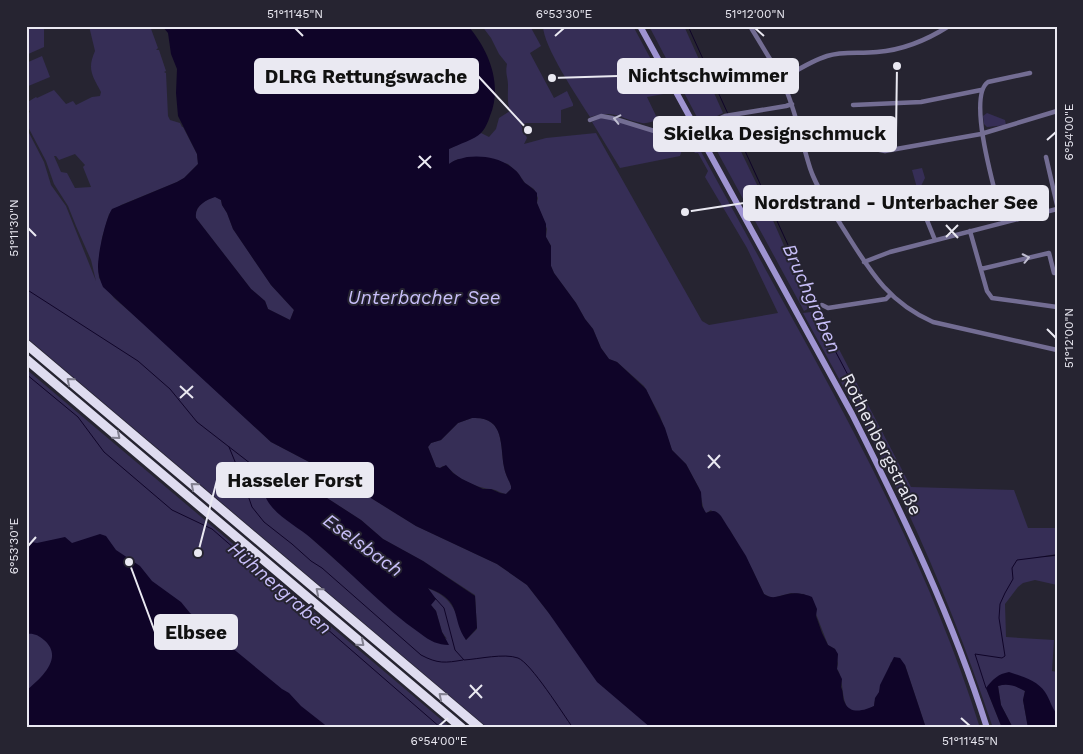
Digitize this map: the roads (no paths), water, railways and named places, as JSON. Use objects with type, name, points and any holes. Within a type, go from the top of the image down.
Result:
[{"type":"highway","points":[[26,344],[480,728]]},
{"type":"highway","points":[[26,359],[462,728]]},
{"type":"main road","name":"Rothenbergstraße","points":[[640,26],[852,414],[904,519],[925,564],[956,640],[987,728]]},
{"type":"street","points":[[750,26],[782,79],[792,104],[810,168],[817,184],[864,262],[890,296],[920,317],[933,322],[1057,350]]},
{"type":"street","points":[[782,79],[824,57],[839,53],[879,52],[899,48],[924,40],[949,26]]},
{"type":"street","points":[[853,105],[922,102],[981,90],[988,82],[1030,73]]},
{"type":"street","points":[[981,90],[981,134],[1003,222]]},
{"type":"street","points":[[590,120],[601,116],[612,118],[677,138],[725,116],[792,104]]},
{"type":"street","points":[[875,149],[886,150],[981,134],[1057,111]]},
{"type":"street","points":[[1046,157],[1057,205]]},
{"type":"street","points":[[914,195],[920,203],[935,240]]},
{"type":"street","points":[[864,262],[880,254],[1057,209]]},
{"type":"street","points":[[970,230],[980,269],[992,298],[1057,306]]},
{"type":"street","points":[[980,269],[1049,253],[1054,273],[1057,272]]},
{"type":"street","points":[[822,305],[828,308],[890,296]]},
{"type":"water","name":"Unterbacher See","points":[[162,26],[468,26],[476,35],[492,68],[495,92],[494,104],[484,130],[481,133],[449,149],[449,164],[459,159],[473,156],[499,160],[515,170],[525,183],[537,193],[537,203],[546,224],[546,237],[551,246],[551,266],[554,273],[593,329],[601,348],[609,359],[617,362],[646,389],[665,428],[672,450],[686,464],[701,492],[702,506],[706,513],[714,511],[721,516],[746,556],[764,594],[773,597],[797,593],[812,597],[817,609],[816,616],[822,633],[828,645],[835,649],[838,654],[837,669],[842,679],[841,687],[845,703],[851,709],[863,710],[874,706],[880,685],[894,657],[900,658],[905,665],[926,728],[651,728],[597,682],[527,585],[497,564],[416,526],[334,475],[271,442],[103,287],[99,277],[98,261],[107,221],[112,209],[177,182],[184,178],[198,164],[197,154],[178,116],[176,93],[177,69],[171,54],[168,33]],"holes":[[[215,197],[221,200],[233,229],[271,285],[294,310],[290,320],[268,309],[265,301],[251,289],[196,218],[199,207]],[[472,418],[483,419],[496,427],[501,441],[505,470],[511,486],[511,489],[506,494],[491,489],[483,489],[462,479],[446,465],[440,468],[436,467],[428,447],[431,443],[441,440],[458,423]]]},
{"type":"water","points":[[279,467],[361,520],[383,539],[423,561],[475,596],[477,628],[466,640],[461,632],[452,604],[447,598],[428,588],[436,599],[431,605],[436,611],[442,632],[449,645],[428,639],[393,612],[326,551],[271,506],[263,490],[264,474]]},
{"type":"water","points":[[100,534],[106,536],[116,550],[140,566],[152,581],[181,602],[190,613],[223,636],[231,647],[329,728],[26,728],[26,691],[48,668],[52,654],[50,647],[42,638],[34,634],[26,634],[26,541],[37,543],[65,537],[72,543]]},
{"type":"water","points":[[1009,672],[1029,679],[1042,688],[1057,714],[1057,728],[1028,728],[1023,700],[1025,691],[1015,686],[1005,685],[998,686],[1001,705],[1013,728],[1002,728],[986,688],[996,677]]},
{"type":"waterway","name":"Bruchgraben","points":[[688,26],[728,114]]},
{"type":"waterway","name":"Bruchgraben","points":[[730,118],[820,315],[821,324],[906,485]]},
{"type":"waterway","name":"Eselsbach","points":[[26,289],[138,361],[170,389],[197,422],[264,474]]},
{"type":"waterway","name":"Hühnergraben","points":[[26,374],[78,417],[104,452],[172,510],[212,529],[441,728]]},
{"type":"waterway","points":[[229,447],[252,507],[264,522],[322,568],[421,655],[442,662],[463,660]]},
{"type":"waterway","points":[[986,688],[975,654],[1002,658],[1005,656],[999,618],[1000,604],[1013,579],[1012,568],[1017,560],[1057,555]]},
{"type":"waterway","name":"Eselsbach","points":[[435,598],[444,608],[455,650],[464,660],[499,656],[518,658],[531,669],[573,728]]},
{"type":"place","name":"Skielka Designschmuck","points":[[897,66]]},
{"type":"place","name":"Nichtschwimmer","points":[[552,78]]},
{"type":"place","name":"DLRG Rettungswache","points":[[528,130]]},
{"type":"place","name":"Nordstrand - Unterbacher See","points":[[685,212]]},
{"type":"place","name":"Hasseler Forst","points":[[198,553]]},
{"type":"place","name":"Elbsee","points":[[129,562]]}]
